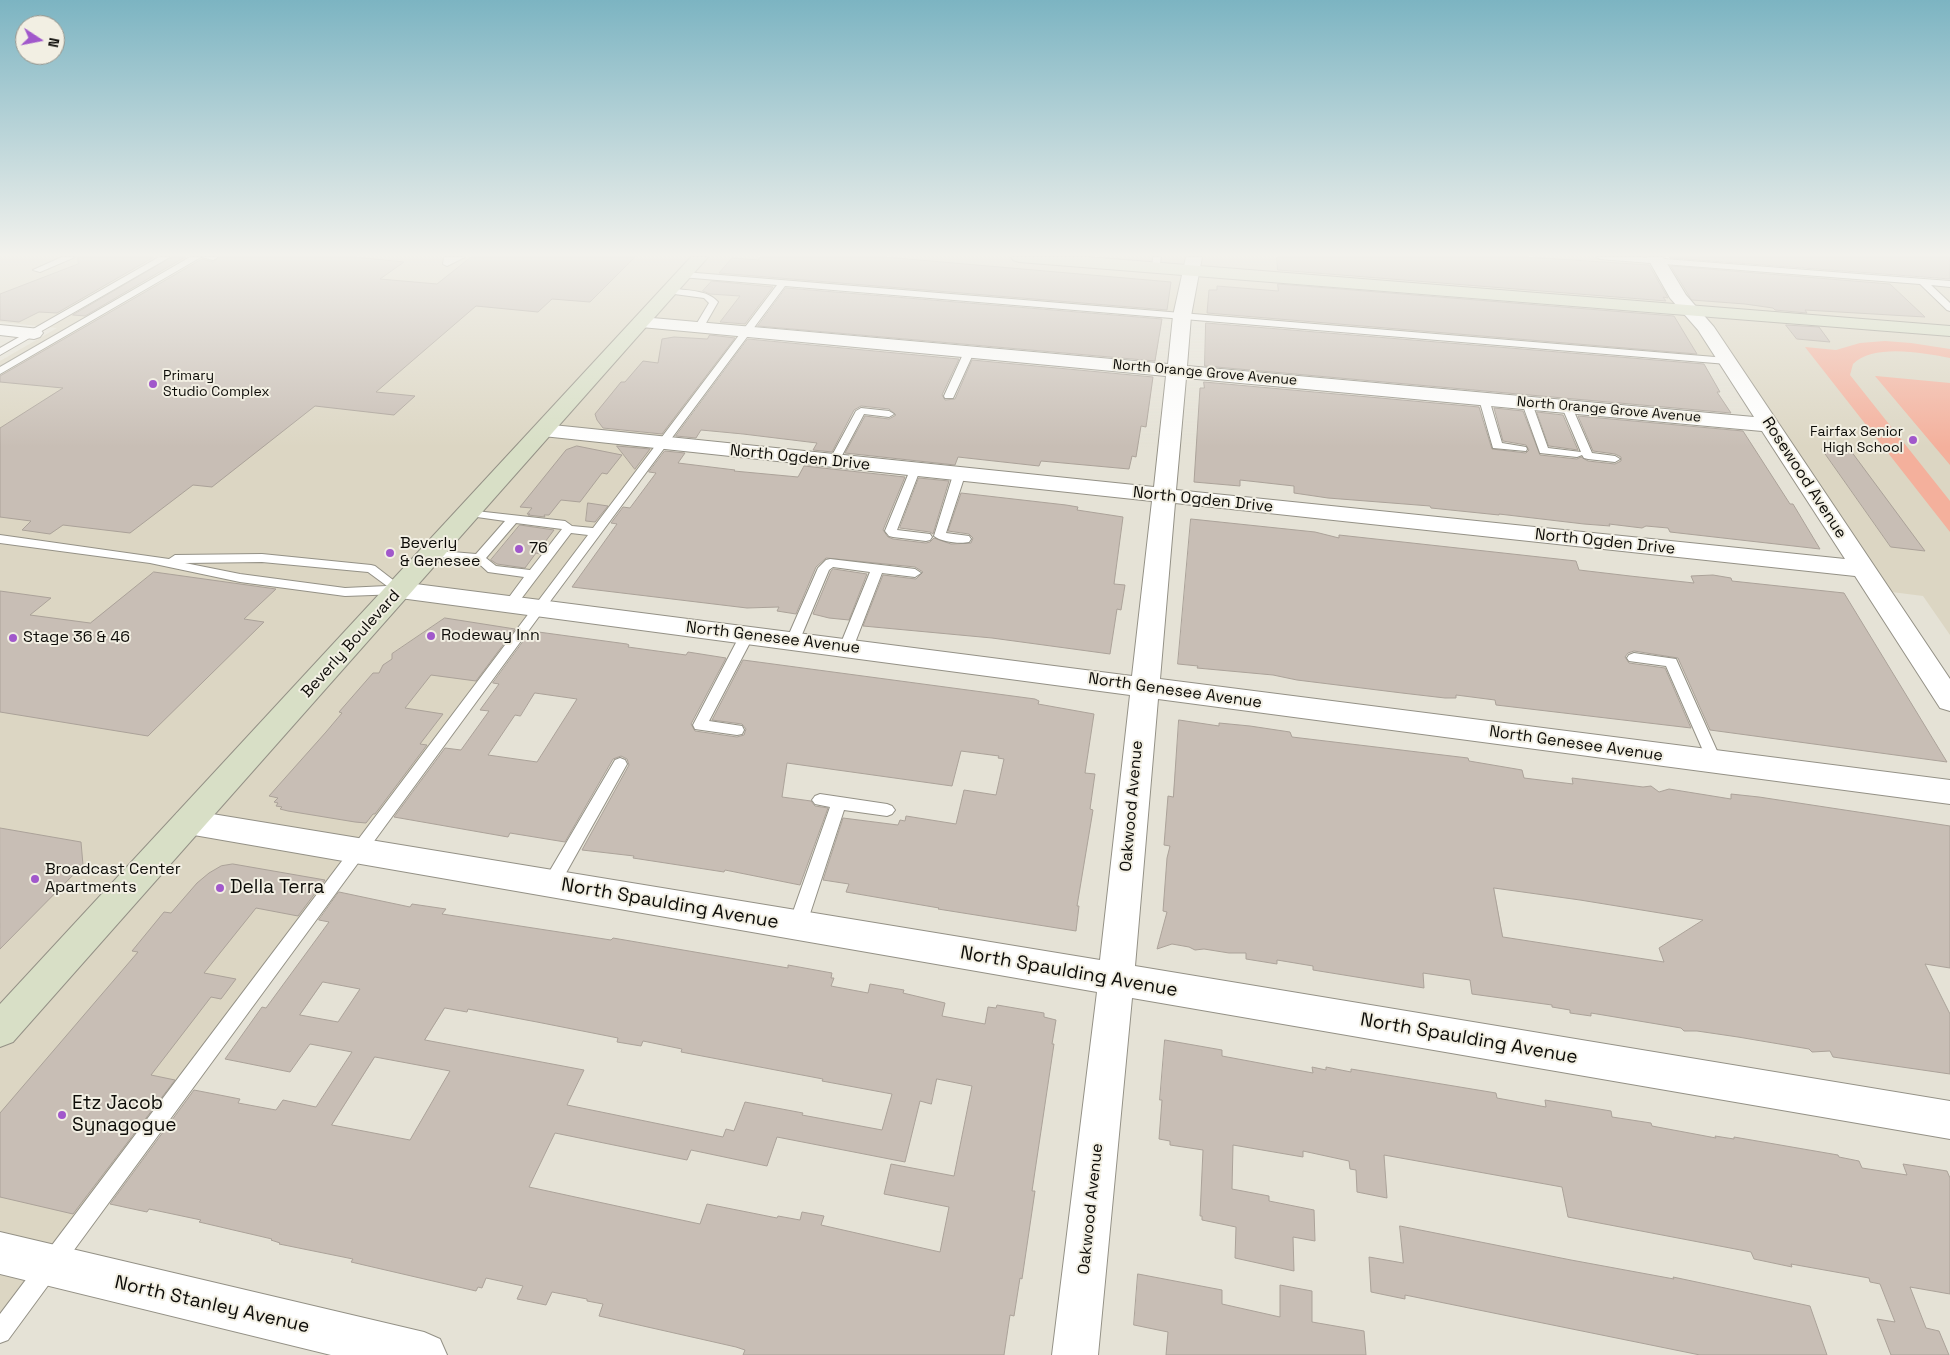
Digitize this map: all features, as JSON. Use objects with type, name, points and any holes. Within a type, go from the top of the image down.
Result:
[{"type":"main road","points":[[1817,320],[1950,331]]},
{"type":"main road","name":"Beverly Boulevard","points":[[0,1030],[641,322]]},
{"type":"street","name":"Oakwood Avenue","points":[[1076,1355],[1116,979],[1182,320]]},
{"type":"street","name":"Rosewood Avenue","points":[[1699,320],[1950,701]]},
{"type":"street","name":"North Orange Grove Avenue","points":[[641,322],[1769,424]]},
{"type":"street","points":[[0,330],[34,333]]},
{"type":"street","name":"North Ogden Drive","points":[[543,430],[1863,569]]},
{"type":"street","name":"North Genesee Avenue","points":[[400,590],[1950,792]]},
{"type":"street","name":"North Spaulding Avenue","points":[[188,822],[1950,1120]]},
{"type":"street","name":"North Stanley Avenue","points":[[0,1253],[424,1355]]},
{"type":"lane","points":[[0,352],[56,320]]},
{"type":"lane","points":[[0,371],[89,320]]},
{"type":"lane","points":[[699,328],[704,320]]},
{"type":"lane","points":[[0,1332],[538,608],[664,443],[753,320]]},
{"type":"lane","points":[[1233,320],[1727,361]]},
{"type":"lane","points":[[949,396],[969,352]]},
{"type":"lane","points":[[1484,399],[1497,446],[1522,449]]},
{"type":"lane","points":[[1527,403],[1544,451],[1577,454]]},
{"type":"lane","points":[[1567,407],[1588,456],[1615,459]]},
{"type":"lane","points":[[834,461],[861,411],[889,414]]},
{"type":"lane","points":[[915,470],[891,531],[893,533],[926,537]]},
{"type":"lane","points":[[959,475],[940,536],[965,539]]},
{"type":"lane","points":[[467,513],[596,532]]},
{"type":"lane","points":[[479,558],[513,519]]},
{"type":"lane","points":[[510,604],[568,529]]},
{"type":"lane","points":[[0,539],[150,559],[240,578],[344,592],[400,590]]},
{"type":"lane","points":[[432,553],[479,558],[492,569],[533,574]]},
{"type":"lane","points":[[150,559],[262,558],[362,568],[371,570],[400,590]]},
{"type":"lane","points":[[793,641],[824,568],[830,563],[915,573]]},
{"type":"lane","points":[[846,648],[876,569]]},
{"type":"lane","points":[[737,730],[700,725],[747,635]]},
{"type":"lane","points":[[1634,658],[1671,662],[1715,762]]},
{"type":"lane","points":[[551,884],[620,764]]},
{"type":"lane","points":[[820,800],[887,810]]},
{"type":"lane","points":[[797,926],[839,803]]},
{"type":"shaded area","points":[[0,320],[754,320],[0,1340],[0,361],[57,328],[0,322]]},
{"type":"shaded area","points":[[1213,320],[1950,320],[1950,635],[1923,596],[1884,591],[1732,365]]},
{"type":"shaded area","points":[[1885,341],[1950,349],[1950,358],[1900,351],[1873,353],[1853,364],[1850,375],[1950,501],[1950,532],[1805,347],[1836,350],[1860,343]]},
{"type":"shaded area","points":[[1875,376],[1950,383],[1950,465]]},
{"type":"building","points":[[2,320],[23,320],[19,322]]},
{"type":"building","name":"Primary Studio Complex","points":[[96,320],[459,320],[376,392],[415,396],[394,415],[315,406],[212,487],[193,485],[130,533],[63,525],[50,534],[22,530],[31,521],[0,517],[0,428],[63,388],[0,382],[0,376]]},
{"type":"building","points":[[721,320],[748,320],[745,324],[720,322]]},
{"type":"building","points":[[762,320],[1162,320],[1155,361],[758,326]]},
{"type":"building","points":[[1293,320],[1677,320],[1697,354]]},
{"type":"building","points":[[1206,323],[1704,364],[1720,392],[1717,392],[1731,413],[1205,366]]},
{"type":"building","points":[[1786,325],[1819,327],[1830,342],[1797,339]]},
{"type":"building","points":[[710,335],[735,338],[662,434],[603,428],[595,414],[621,382],[625,382],[643,361],[658,363],[662,339],[674,337],[707,339]]},
{"type":"building","points":[[748,339],[959,359],[942,395],[945,400],[955,399],[972,360],[1153,377],[1146,427],[1141,426],[1136,457],[1132,456],[1129,469],[1041,461],[1039,466],[958,457],[955,465],[845,453],[865,416],[889,419],[896,415],[889,409],[861,406],[854,410],[832,452],[813,450],[817,443],[743,434],[701,430],[696,438],[676,436]]},
{"type":"building","points":[[1204,382],[1479,407],[1492,449],[1526,453],[1529,450],[1526,445],[1503,441],[1494,408],[1523,411],[1540,455],[1577,459],[1581,457],[1588,461],[1615,464],[1621,461],[1621,457],[1615,454],[1593,451],[1578,416],[1743,431],[1790,504],[1793,504],[1820,549],[1670,532],[1668,528],[1584,524],[1431,508],[1430,506],[1328,498],[1294,493],[1294,486],[1240,480],[1240,486],[1194,482],[1200,388],[1204,388]]},
{"type":"building","points":[[1537,412],[1563,415],[1578,450],[1549,446]]},
{"type":"building","points":[[577,446],[622,455],[607,474],[602,473],[580,502],[561,500],[549,515],[544,515],[545,517],[528,515],[532,508],[520,507],[566,450]]},
{"type":"building","points":[[617,446],[650,449],[635,469]]},
{"type":"building","points":[[1822,449],[1851,451],[1925,551],[1891,547]]},
{"type":"building","points":[[665,451],[685,453],[678,463],[734,471],[798,477],[804,466],[905,477],[883,530],[888,537],[893,539],[926,543],[934,538],[951,544],[971,543],[973,538],[969,534],[948,531],[961,493],[1066,505],[1078,507],[1077,510],[1123,517],[1114,584],[1125,585],[1121,610],[1117,609],[1110,654],[992,638],[863,626],[883,575],[916,579],[923,572],[915,567],[826,558],[816,567],[796,614],[777,611],[779,607],[747,608],[572,587],[617,524],[611,523],[623,507],[630,508],[656,473],[649,472]]},
{"type":"building","points":[[919,478],[949,481],[933,534],[900,528]]},
{"type":"building","points":[[588,503],[608,506],[595,522],[586,521]]},
{"type":"building","points":[[1191,519],[1315,532],[1339,538],[1339,535],[1576,561],[1579,570],[1630,576],[1694,583],[1691,576],[1713,575],[1731,578],[1732,581],[1844,593],[1947,762],[1710,730],[1678,658],[1634,651],[1628,653],[1625,657],[1629,663],[1665,668],[1691,728],[1496,705],[1495,700],[1456,695],[1456,698],[1445,698],[1297,680],[1273,675],[1197,668],[1198,666],[1178,664]]},
{"type":"building","points":[[520,525],[554,530],[545,542],[548,544],[540,554],[536,553],[525,568],[497,564],[491,560]]},
{"type":"building","points":[[834,569],[867,574],[849,620],[813,614],[831,571]]},
{"type":"building","points":[[154,572],[276,589],[244,619],[264,622],[148,736],[0,712],[0,591],[51,598],[30,615],[90,623]]},
{"type":"building","points":[[445,618],[515,629],[476,681],[431,675],[405,708],[443,714],[420,744],[427,745],[375,814],[366,823],[288,811],[276,806],[278,803],[274,802],[278,798],[269,796],[326,732],[342,713],[339,712],[373,673],[379,673],[383,665],[392,659],[392,654]]},
{"type":"building","points":[[531,631],[627,644],[629,645],[628,647],[686,655],[688,652],[726,658],[691,724],[695,731],[737,737],[744,735],[746,729],[742,724],[712,720],[743,660],[1035,699],[1039,701],[1038,704],[1094,714],[1085,773],[1095,774],[1090,809],[1093,810],[1077,906],[1079,906],[1076,931],[846,892],[849,884],[823,880],[843,818],[898,825],[900,820],[905,821],[906,816],[956,824],[964,790],[996,795],[1004,759],[998,758],[999,756],[961,751],[952,786],[787,763],[782,797],[811,801],[815,806],[828,808],[800,885],[725,870],[724,872],[633,858],[634,856],[582,850],[629,765],[627,759],[621,756],[613,759],[565,842],[510,833],[508,837],[394,817],[445,748],[461,750],[489,711],[480,710],[499,684],[493,683]],"holes":[[[535,693],[577,699],[537,762],[488,755],[515,715],[520,716]]]},
{"type":"building","points":[[1179,720],[1219,726],[1219,723],[1250,726],[1290,732],[1292,737],[1468,758],[1469,761],[1522,770],[1524,778],[1573,784],[1572,778],[1643,787],[1651,786],[1659,792],[1669,789],[1731,799],[1731,794],[1759,797],[1950,826],[1950,968],[1925,964],[1950,1014],[1950,1074],[1833,1057],[1830,1051],[1812,1052],[1809,1049],[1697,1031],[1684,1031],[1681,1028],[1591,1013],[1591,1016],[1570,1013],[1570,1010],[1552,1007],[1552,1005],[1472,994],[1470,980],[1423,973],[1424,988],[1313,970],[1313,966],[1277,960],[1277,964],[1246,959],[1246,953],[1229,953],[1204,949],[1195,950],[1172,944],[1157,949],[1167,912],[1163,911],[1167,858],[1170,846],[1164,845],[1168,796],[1173,797]],"holes":[[[1494,888],[1703,920],[1659,948],[1664,962],[1503,937]]]},
{"type":"building","name":"Broadcast Center Apartments","points":[[0,828],[81,842],[83,865],[0,949]]},
{"type":"building","points":[[233,864],[325,880],[298,916],[256,908],[204,973],[236,979],[221,999],[211,997],[151,1075],[175,1080],[73,1214],[0,1197],[0,1113],[138,952],[132,951],[164,912],[171,913],[197,883],[209,873],[221,866]]},
{"type":"building","points":[[339,892],[410,907],[412,904],[446,909],[442,914],[611,940],[613,938],[788,968],[788,965],[832,973],[831,978],[834,978],[831,986],[868,993],[870,984],[904,990],[903,993],[945,1003],[942,1016],[985,1024],[988,1007],[996,1008],[997,1005],[1044,1013],[1044,1017],[1056,1020],[1032,1191],[1035,1191],[1022,1279],[1020,1278],[1014,1316],[1010,1315],[1004,1355],[743,1355],[745,1350],[736,1347],[599,1316],[603,1304],[587,1301],[587,1299],[552,1292],[546,1305],[517,1299],[523,1286],[486,1278],[482,1288],[478,1287],[476,1291],[351,1262],[353,1259],[279,1244],[272,1239],[199,1222],[201,1220],[149,1209],[147,1212],[110,1204],[194,1090],[240,1099],[238,1103],[276,1110],[283,1100],[316,1107],[352,1052],[310,1044],[290,1072],[225,1059],[262,1007],[266,1008],[329,922],[319,920]],"holes":[[[323,982],[360,989],[338,1022],[300,1015]],[[445,1008],[467,1012],[468,1009],[618,1038],[617,1042],[641,1046],[643,1041],[682,1049],[681,1052],[892,1094],[882,1130],[745,1102],[734,1131],[726,1129],[723,1137],[567,1105],[584,1070],[425,1040]],[[375,1057],[450,1071],[410,1140],[332,1125]],[[937,1079],[972,1086],[954,1176],[891,1164],[884,1194],[949,1207],[940,1252],[821,1225],[824,1216],[802,1212],[800,1220],[778,1216],[777,1218],[707,1204],[700,1224],[529,1187],[555,1133],[687,1160],[691,1150],[767,1166],[777,1137],[905,1162],[920,1101],[931,1104]]]},
{"type":"building","points":[[1165,1040],[1222,1050],[1222,1056],[1313,1073],[1312,1067],[1326,1070],[1326,1067],[1351,1072],[1351,1069],[1496,1093],[1497,1098],[1546,1107],[1545,1100],[1611,1111],[1612,1117],[1651,1123],[1652,1126],[1716,1138],[1715,1136],[1734,1139],[1734,1137],[1838,1155],[1839,1157],[1859,1161],[1862,1168],[1907,1175],[1903,1164],[1947,1171],[1950,1178],[1950,1294],[1910,1287],[1926,1328],[1939,1331],[1949,1355],[1891,1355],[1877,1319],[1895,1322],[1880,1284],[1870,1282],[1869,1278],[1791,1264],[1792,1267],[1754,1259],[1751,1252],[1568,1217],[1562,1187],[1384,1155],[1387,1198],[1357,1192],[1356,1170],[1350,1169],[1349,1161],[1303,1151],[1303,1157],[1233,1145],[1232,1189],[1269,1196],[1269,1201],[1314,1210],[1315,1241],[1293,1237],[1294,1271],[1235,1258],[1236,1227],[1202,1220],[1202,1216],[1200,1216],[1203,1150],[1170,1145],[1170,1141],[1159,1139]]},
{"type":"building","points":[[1400,1226],[1674,1279],[1673,1277],[1810,1306],[1827,1355],[1700,1355],[1405,1295],[1405,1299],[1371,1292],[1369,1257],[1403,1263]]},
{"type":"building","points":[[1138,1274],[1222,1290],[1222,1304],[1280,1317],[1280,1285],[1312,1291],[1312,1322],[1364,1331],[1366,1355],[1166,1355],[1168,1332],[1134,1325]]},
{"type":"place","name":"Primary Studio Complex","points":[[153,384]]},
{"type":"place","name":"Fairfax Senior High School","points":[[1913,440]]},
{"type":"place","name":"76","points":[[519,549]]},
{"type":"place","name":"Beverly & Genesee","points":[[390,553]]},
{"type":"place","name":"Rodeway Inn","points":[[431,636]]},
{"type":"place","name":"Stage 36 & 46","points":[[13,638]]},
{"type":"place","name":"Broadcast Center Apartments","points":[[35,879]]},
{"type":"place","name":"Della Terra","points":[[220,888]]},
{"type":"place","name":"Etz Jacob Synagogue","points":[[62,1115]]}]
